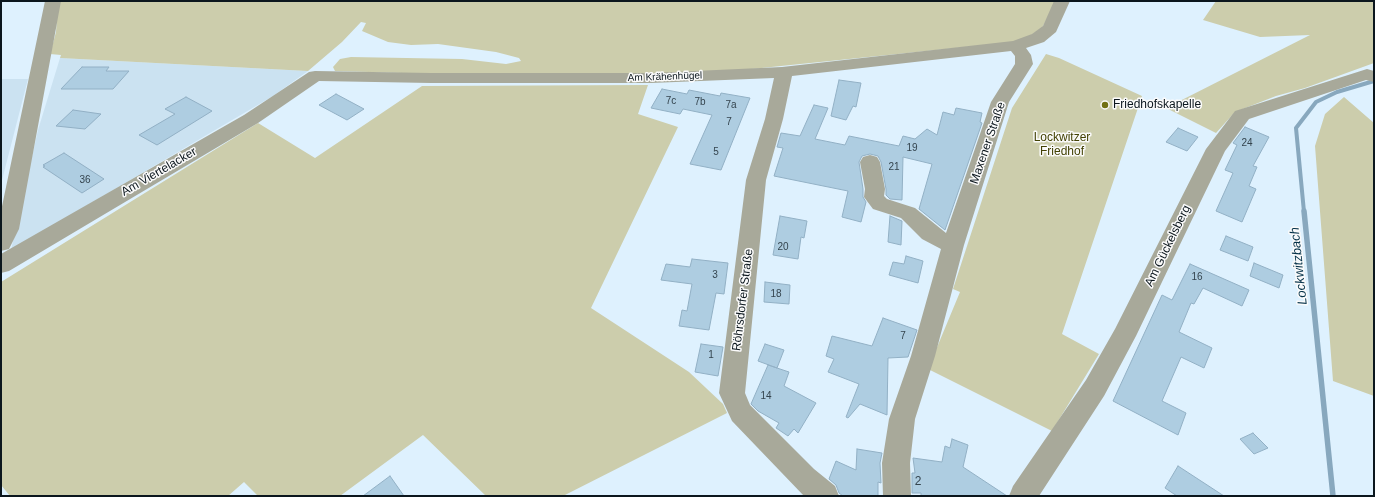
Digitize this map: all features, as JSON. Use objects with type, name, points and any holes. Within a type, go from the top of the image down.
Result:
[{"type":"street","points":[[1,244],[8,229],[12,214],[52,1]]},
{"type":"street","points":[[1014,46],[1038,38],[1050,29],[1062,1]]},
{"type":"street","name":"Am Krähenhügel","points":[[315,76],[431,78],[651,78],[782,72],[1014,46]]},
{"type":"street","name":"Maxener Straße","points":[[897,496],[896,463],[902,419],[923,356],[953,245],[1000,102],[1024,64],[1023,55],[1014,46]]},
{"type":"street","name":"Röhrsdorfer Straße","points":[[782,72],[783,77],[774,119],[756,180],[732,393],[742,413],[804,478],[825,496]]},
{"type":"street","name":"Am Gückelsberg","points":[[1023,496],[1095,388],[1124,336],[1216,150],[1242,115],[1371,75]]},
{"type":"street","name":"Am Viertelacker","points":[[1,265],[251,119],[315,76]]},
{"type":"street","points":[[870,162],[874,197],[880,204],[908,212],[930,233],[942,241],[953,245]]},
{"type":"shaded area","points":[[60,58],[308,71],[273,96],[11,250],[38,130]]},
{"type":"shaded area","points":[[1,79],[28,79],[1,184]]},
{"type":"green space","points":[[58,1],[1056,1],[1042,28],[1028,37],[1014,42],[713,73],[435,74],[335,71],[333,67],[340,59],[351,57],[462,59],[506,64],[521,61],[519,58],[496,52],[438,44],[411,45],[388,42],[362,31],[366,23],[361,22],[342,42],[308,71],[60,58],[61,55],[50,54],[56,32]]},
{"type":"green space","points":[[1216,1],[1374,1],[1374,63],[1305,88],[1276,96],[1235,112],[1216,133],[1166,108],[1310,35],[1260,37],[1203,20]]},
{"type":"green space","name":"Lockwitzer Friedhof","points":[[1046,54],[1059,58],[1142,96],[1062,334],[1099,354],[1052,431],[928,369],[960,292],[953,289],[1012,108]]},
{"type":"green space","points":[[648,85],[638,114],[678,127],[591,308],[689,372],[723,404],[727,413],[563,496],[486,496],[423,435],[340,496],[258,496],[244,482],[228,496],[10,496],[1,485],[1,282],[258,123],[315,158],[422,86]]},
{"type":"green space","points":[[1344,97],[1374,123],[1374,396],[1333,381],[1315,146],[1325,114]]},
{"type":"building","points":[[82,67],[109,67],[106,71],[129,71],[113,89],[61,89]]},
{"type":"building","points":[[839,80],[861,83],[856,107],[853,106],[846,120],[831,116]]},
{"type":"building","points":[[662,89],[687,94],[689,90],[720,96],[721,93],[750,98],[721,170],[690,164],[712,115],[683,109],[680,114],[651,108]]},
{"type":"building","points":[[336,94],[364,109],[347,120],[319,105]]},
{"type":"building","points":[[186,97],[212,111],[157,145],[139,135],[175,114],[165,109]]},
{"type":"building","points":[[814,105],[828,108],[815,139],[845,145],[849,136],[899,146],[903,136],[915,139],[927,129],[937,135],[943,112],[954,115],[956,108],[982,113],[980,122],[982,123],[945,230],[919,209],[932,164],[903,157],[902,200],[890,199],[886,195],[881,162],[878,156],[870,154],[862,156],[859,162],[863,197],[866,202],[861,222],[842,217],[848,191],[774,176],[783,148],[777,147],[781,133],[800,136]]},
{"type":"building","points":[[73,110],[101,114],[85,129],[56,126]]},
{"type":"building","points":[[1245,127],[1269,137],[1253,166],[1257,167],[1249,186],[1256,189],[1242,222],[1216,211],[1233,173],[1225,170],[1237,145],[1233,143]]},
{"type":"building","points":[[1178,128],[1198,137],[1187,151],[1166,142]]},
{"type":"building","points":[[64,153],[104,179],[82,193],[43,167],[45,166],[43,165]]},
{"type":"building","points":[[780,216],[807,221],[804,238],[801,237],[798,259],[773,255]]},
{"type":"building","points":[[890,216],[902,221],[901,245],[888,242]]},
{"type":"building","points":[[1226,236],[1253,247],[1248,261],[1220,250]]},
{"type":"building","points":[[906,256],[923,261],[918,283],[889,275],[893,262],[904,264]]},
{"type":"building","points":[[692,259],[728,263],[724,294],[716,293],[709,330],[679,326],[682,310],[687,311],[692,284],[661,280],[666,264],[690,267]]},
{"type":"building","points":[[1254,263],[1283,275],[1279,288],[1250,276]]},
{"type":"building","points":[[1190,264],[1249,290],[1242,306],[1203,288],[1194,304],[1191,303],[1179,332],[1212,348],[1204,368],[1181,357],[1162,401],[1186,413],[1178,435],[1113,401],[1162,295],[1172,300]]},
{"type":"building","points":[[765,282],[790,285],[789,304],[764,302]]},
{"type":"building","points":[[883,318],[917,330],[908,357],[888,358],[887,415],[860,404],[848,418],[846,417],[859,384],[828,372],[834,359],[826,356],[832,336],[872,346]]},
{"type":"building","points":[[701,344],[723,347],[718,376],[695,372]]},
{"type":"building","points":[[765,344],[784,350],[777,368],[758,361]]},
{"type":"building","points":[[768,365],[789,372],[784,386],[816,403],[798,433],[794,429],[788,436],[776,428],[779,423],[758,411],[751,404]]},
{"type":"building","points":[[1253,433],[1268,448],[1254,454],[1240,439]]},
{"type":"building","points":[[952,439],[968,445],[963,467],[1007,496],[921,496],[921,493],[912,493],[912,473],[915,473],[913,458],[942,462],[945,446],[950,448]]},
{"type":"building","points":[[857,449],[882,453],[880,463],[881,483],[878,482],[878,496],[843,496],[839,493],[836,485],[829,479],[836,461],[856,470]]},
{"type":"building","points":[[1178,466],[1224,496],[1177,496],[1165,488]]},
{"type":"building","points":[[390,476],[404,496],[363,496]]},
{"type":"waterway","name":"Lockwitzbach","points":[[1304,212],[1296,128],[1316,102],[1337,92],[1374,81]]},
{"type":"waterway","name":"Lockwitzbach","points":[[1304,211],[1333,496]]},
{"type":"place","name":"Friedhofskapelle","points":[[1105,105]]}]
